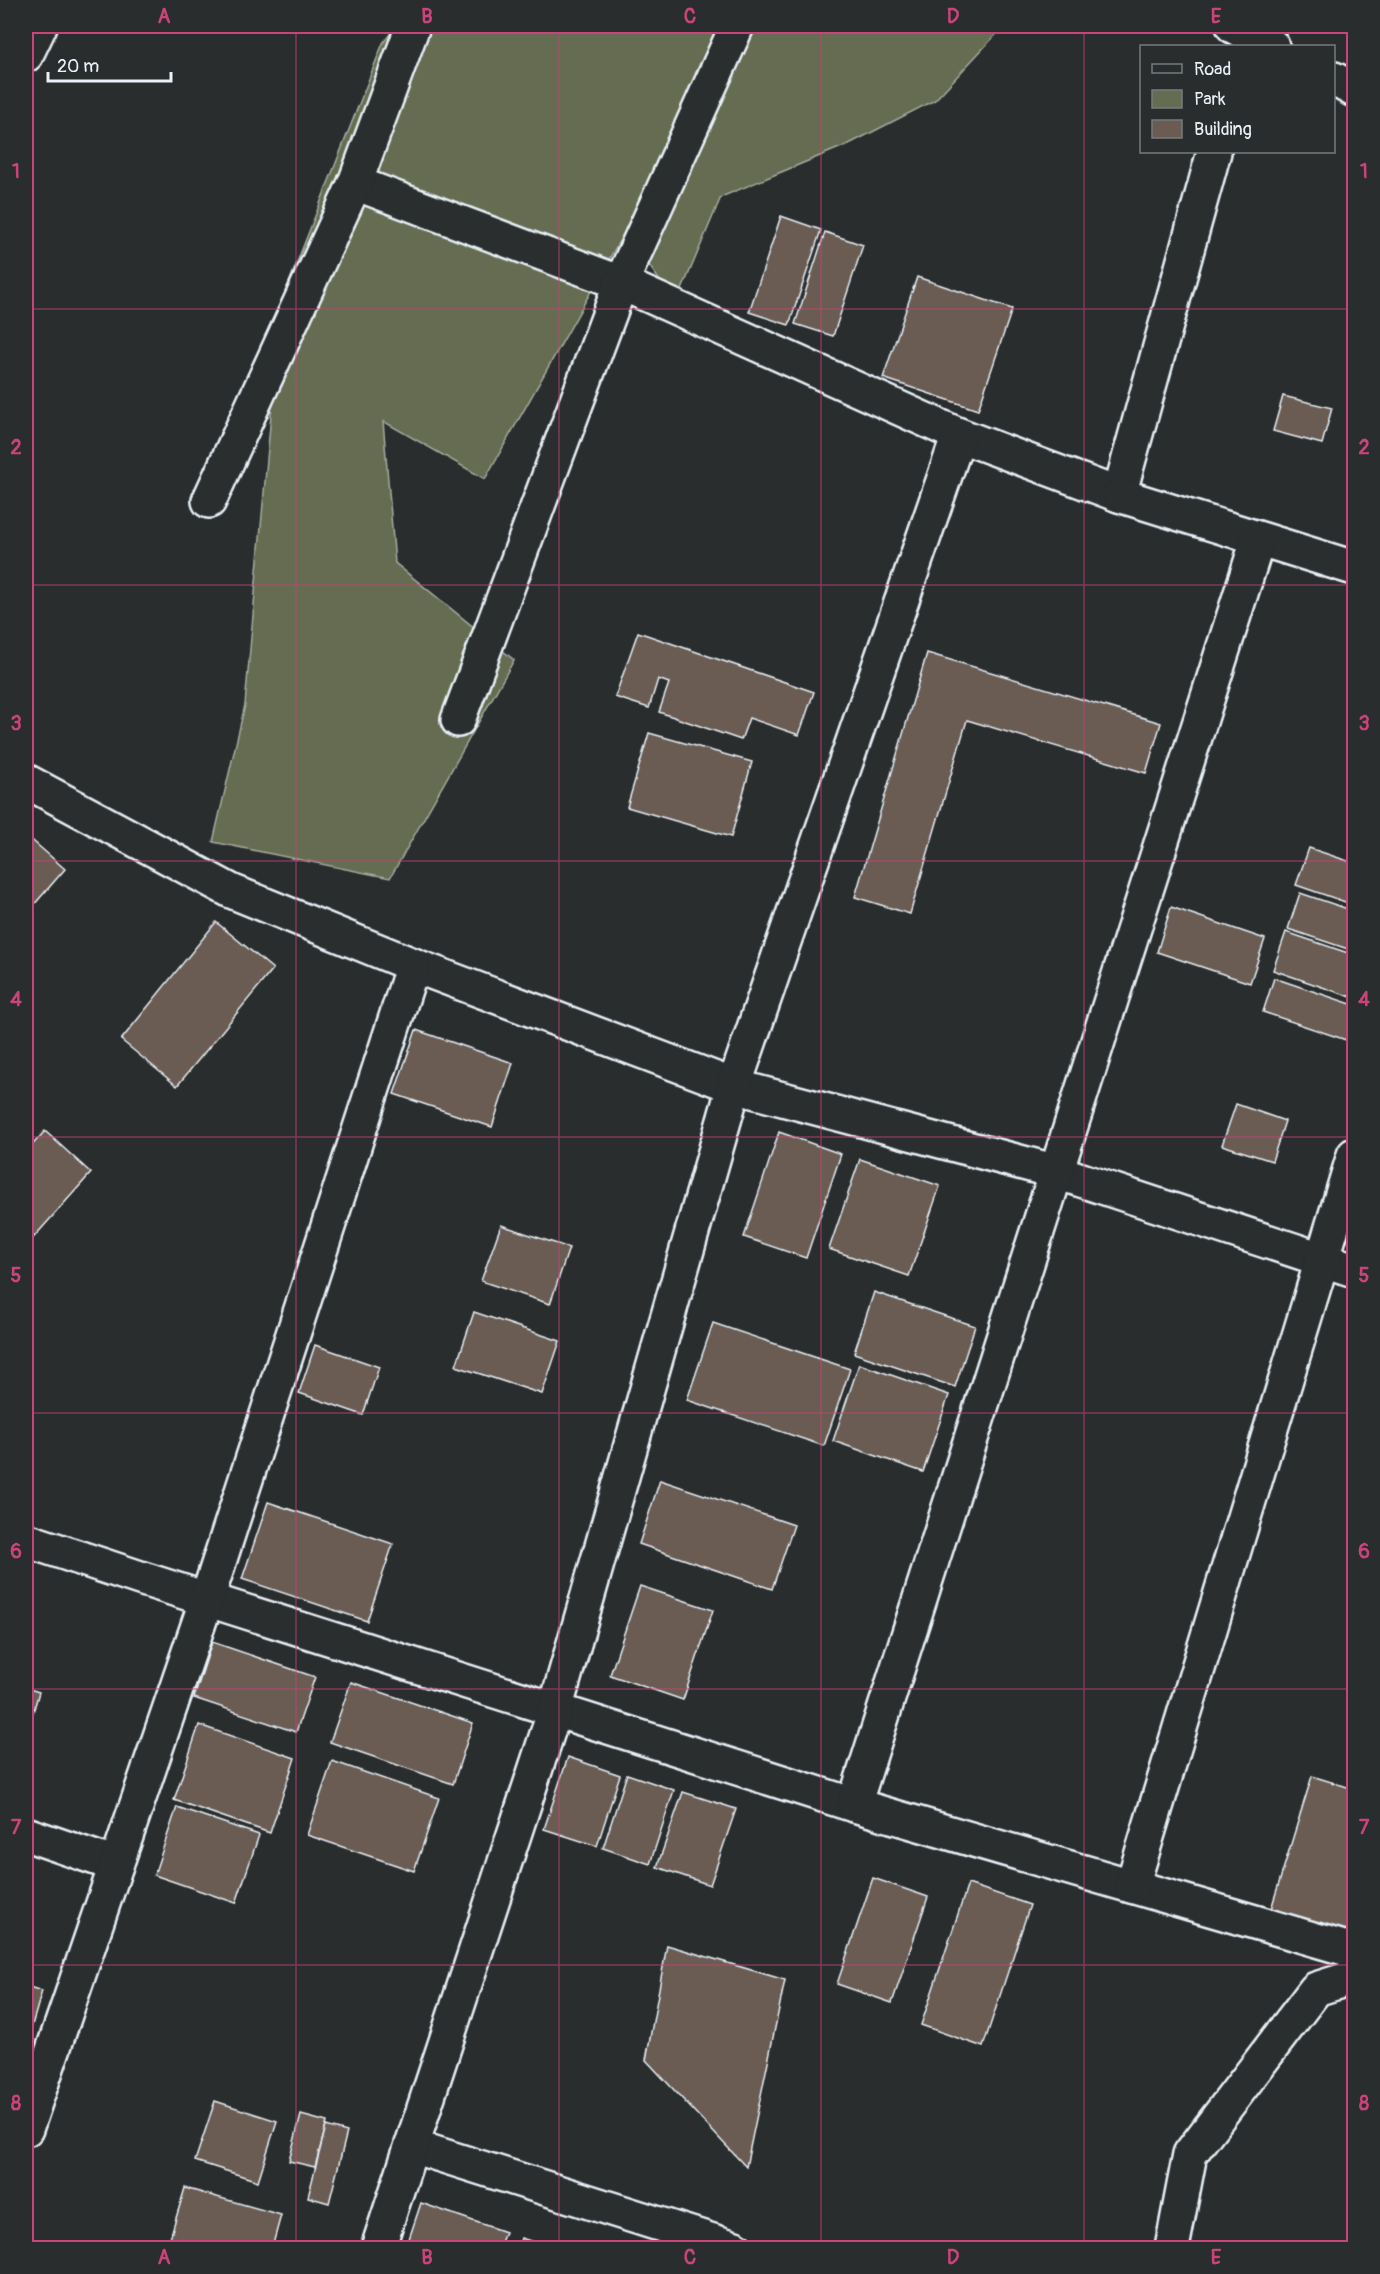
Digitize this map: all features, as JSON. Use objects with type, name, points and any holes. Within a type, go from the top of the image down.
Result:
[{"type":"street","points":[[26,55],[40,26]]},
{"type":"street","points":[[210,501],[355,183],[413,26]]},
{"type":"street","points":[[458,720],[621,283],[737,26]]},
{"type":"street","points":[[1335,80],[1354,90]]},
{"type":"street","points":[[1119,495],[1214,153]]},
{"type":"street","points":[[355,183],[621,283],[960,435],[1119,495],[1354,568]]},
{"type":"street","points":[[378,2248],[555,1710],[734,1086],[960,435]]},
{"type":"street","points":[[854,1805],[1258,540]]},
{"type":"street","points":[[26,781],[231,891],[413,965],[734,1086],[1056,1172],[1354,1270]]},
{"type":"street","points":[[26,2129],[207,1599],[413,965]]},
{"type":"street","points":[[1132,1886],[1324,1260],[1354,1155]]},
{"type":"street","points":[[26,1540],[854,1805],[1354,1951]]},
{"type":"street","points":[[26,1834],[116,1866]]},
{"type":"street","points":[[1172,2248],[1190,2154],[1316,1989],[1354,1977]]},
{"type":"street","points":[[412,2146],[723,2247]]},
{"type":"green space","points":[[396,26],[1004,26],[935,100],[849,144],[721,197],[676,304],[625,231],[485,479],[383,421],[395,563],[514,660],[390,878],[213,842],[245,705],[281,303],[383,43]]},
{"type":"building","points":[[781,216],[821,230],[789,325],[749,312]]},
{"type":"building","points":[[825,232],[863,245],[833,336],[795,324]]},
{"type":"building","points":[[917,277],[1012,309],[978,410],[883,378]]},
{"type":"building","points":[[1283,396],[1332,408],[1322,444],[1273,431]]},
{"type":"building","points":[[638,632],[814,692],[799,735],[749,718],[741,740],[659,712],[669,683],[658,679],[649,708],[615,697]]},
{"type":"building","points":[[927,653],[1161,723],[1146,773],[967,720],[910,914],[855,897]]},
{"type":"building","points":[[649,733],[752,762],[731,837],[627,807]]},
{"type":"building","points":[[26,835],[65,869],[26,914]]},
{"type":"building","points":[[1309,848],[1354,863],[1354,905],[1296,885]]},
{"type":"building","points":[[1300,893],[1354,911],[1354,951],[1288,929]]},
{"type":"building","points":[[1171,907],[1265,939],[1250,983],[1157,952]]},
{"type":"building","points":[[216,922],[273,969],[177,1086],[121,1040]]},
{"type":"building","points":[[1286,932],[1354,955],[1354,998],[1273,970]]},
{"type":"building","points":[[1274,978],[1354,1005],[1352,1042],[1263,1012]]},
{"type":"building","points":[[416,1030],[513,1063],[492,1127],[394,1094]]},
{"type":"building","points":[[1236,1104],[1285,1121],[1272,1161],[1222,1145]]},
{"type":"building","points":[[45,1131],[91,1173],[26,1246],[26,1152]]},
{"type":"building","points":[[779,1132],[841,1154],[806,1258],[744,1237]]},
{"type":"building","points":[[860,1159],[940,1186],[909,1276],[829,1249]]},
{"type":"building","points":[[501,1225],[569,1248],[550,1304],[481,1281]]},
{"type":"building","points":[[874,1292],[975,1326],[955,1387],[854,1353]]},
{"type":"building","points":[[474,1312],[560,1341],[542,1394],[456,1366]]},
{"type":"building","points":[[713,1323],[850,1369],[824,1446],[687,1400]]},
{"type":"building","points":[[315,1345],[379,1367],[363,1415],[299,1393]]},
{"type":"building","points":[[859,1364],[949,1395],[923,1472],[833,1441]]},
{"type":"building","points":[[660,1480],[794,1525],[772,1589],[639,1544]]},
{"type":"building","points":[[268,1502],[393,1544],[367,1621],[242,1579]]},
{"type":"building","points":[[640,1586],[713,1610],[683,1700],[610,1675]]},
{"type":"building","points":[[212,1642],[315,1677],[296,1732],[194,1698]]},
{"type":"building","points":[[351,1682],[473,1723],[453,1784],[330,1742]]},
{"type":"building","points":[[26,1688],[39,1692],[26,1736]]},
{"type":"building","points":[[199,1725],[295,1758],[270,1833],[174,1800]]},
{"type":"building","points":[[568,1757],[620,1775],[597,1846],[544,1829]]},
{"type":"building","points":[[332,1761],[439,1798],[414,1871],[307,1835]]},
{"type":"building","points":[[627,1774],[674,1790],[650,1864],[603,1848]]},
{"type":"building","points":[[1312,1776],[1354,1789],[1354,1935],[1271,1909]]},
{"type":"building","points":[[683,1792],[736,1809],[710,1885],[657,1867]]},
{"type":"building","points":[[177,1807],[259,1835],[236,1903],[154,1875]]},
{"type":"building","points":[[873,1878],[928,1897],[892,2003],[837,1984]]},
{"type":"building","points":[[968,1884],[1030,1905],[983,2047],[921,2025]]},
{"type":"building","points":[[667,1945],[785,1980],[746,2167],[646,2060]]},
{"type":"building","points":[[26,1986],[42,1991],[26,2046]]},
{"type":"building","points":[[215,2101],[277,2121],[258,2181],[195,2161]]},
{"type":"building","points":[[301,2115],[327,2122],[315,2167],[289,2161]]},
{"type":"building","points":[[326,2126],[347,2132],[329,2203],[308,2197]]},
{"type":"building","points":[[185,2188],[281,2215],[272,2248],[167,2248]]},
{"type":"building","points":[[421,2203],[505,2232],[499,2248],[406,2248]]},
{"type":"building","points":[[521,2238],[553,2248],[518,2248]]}]
